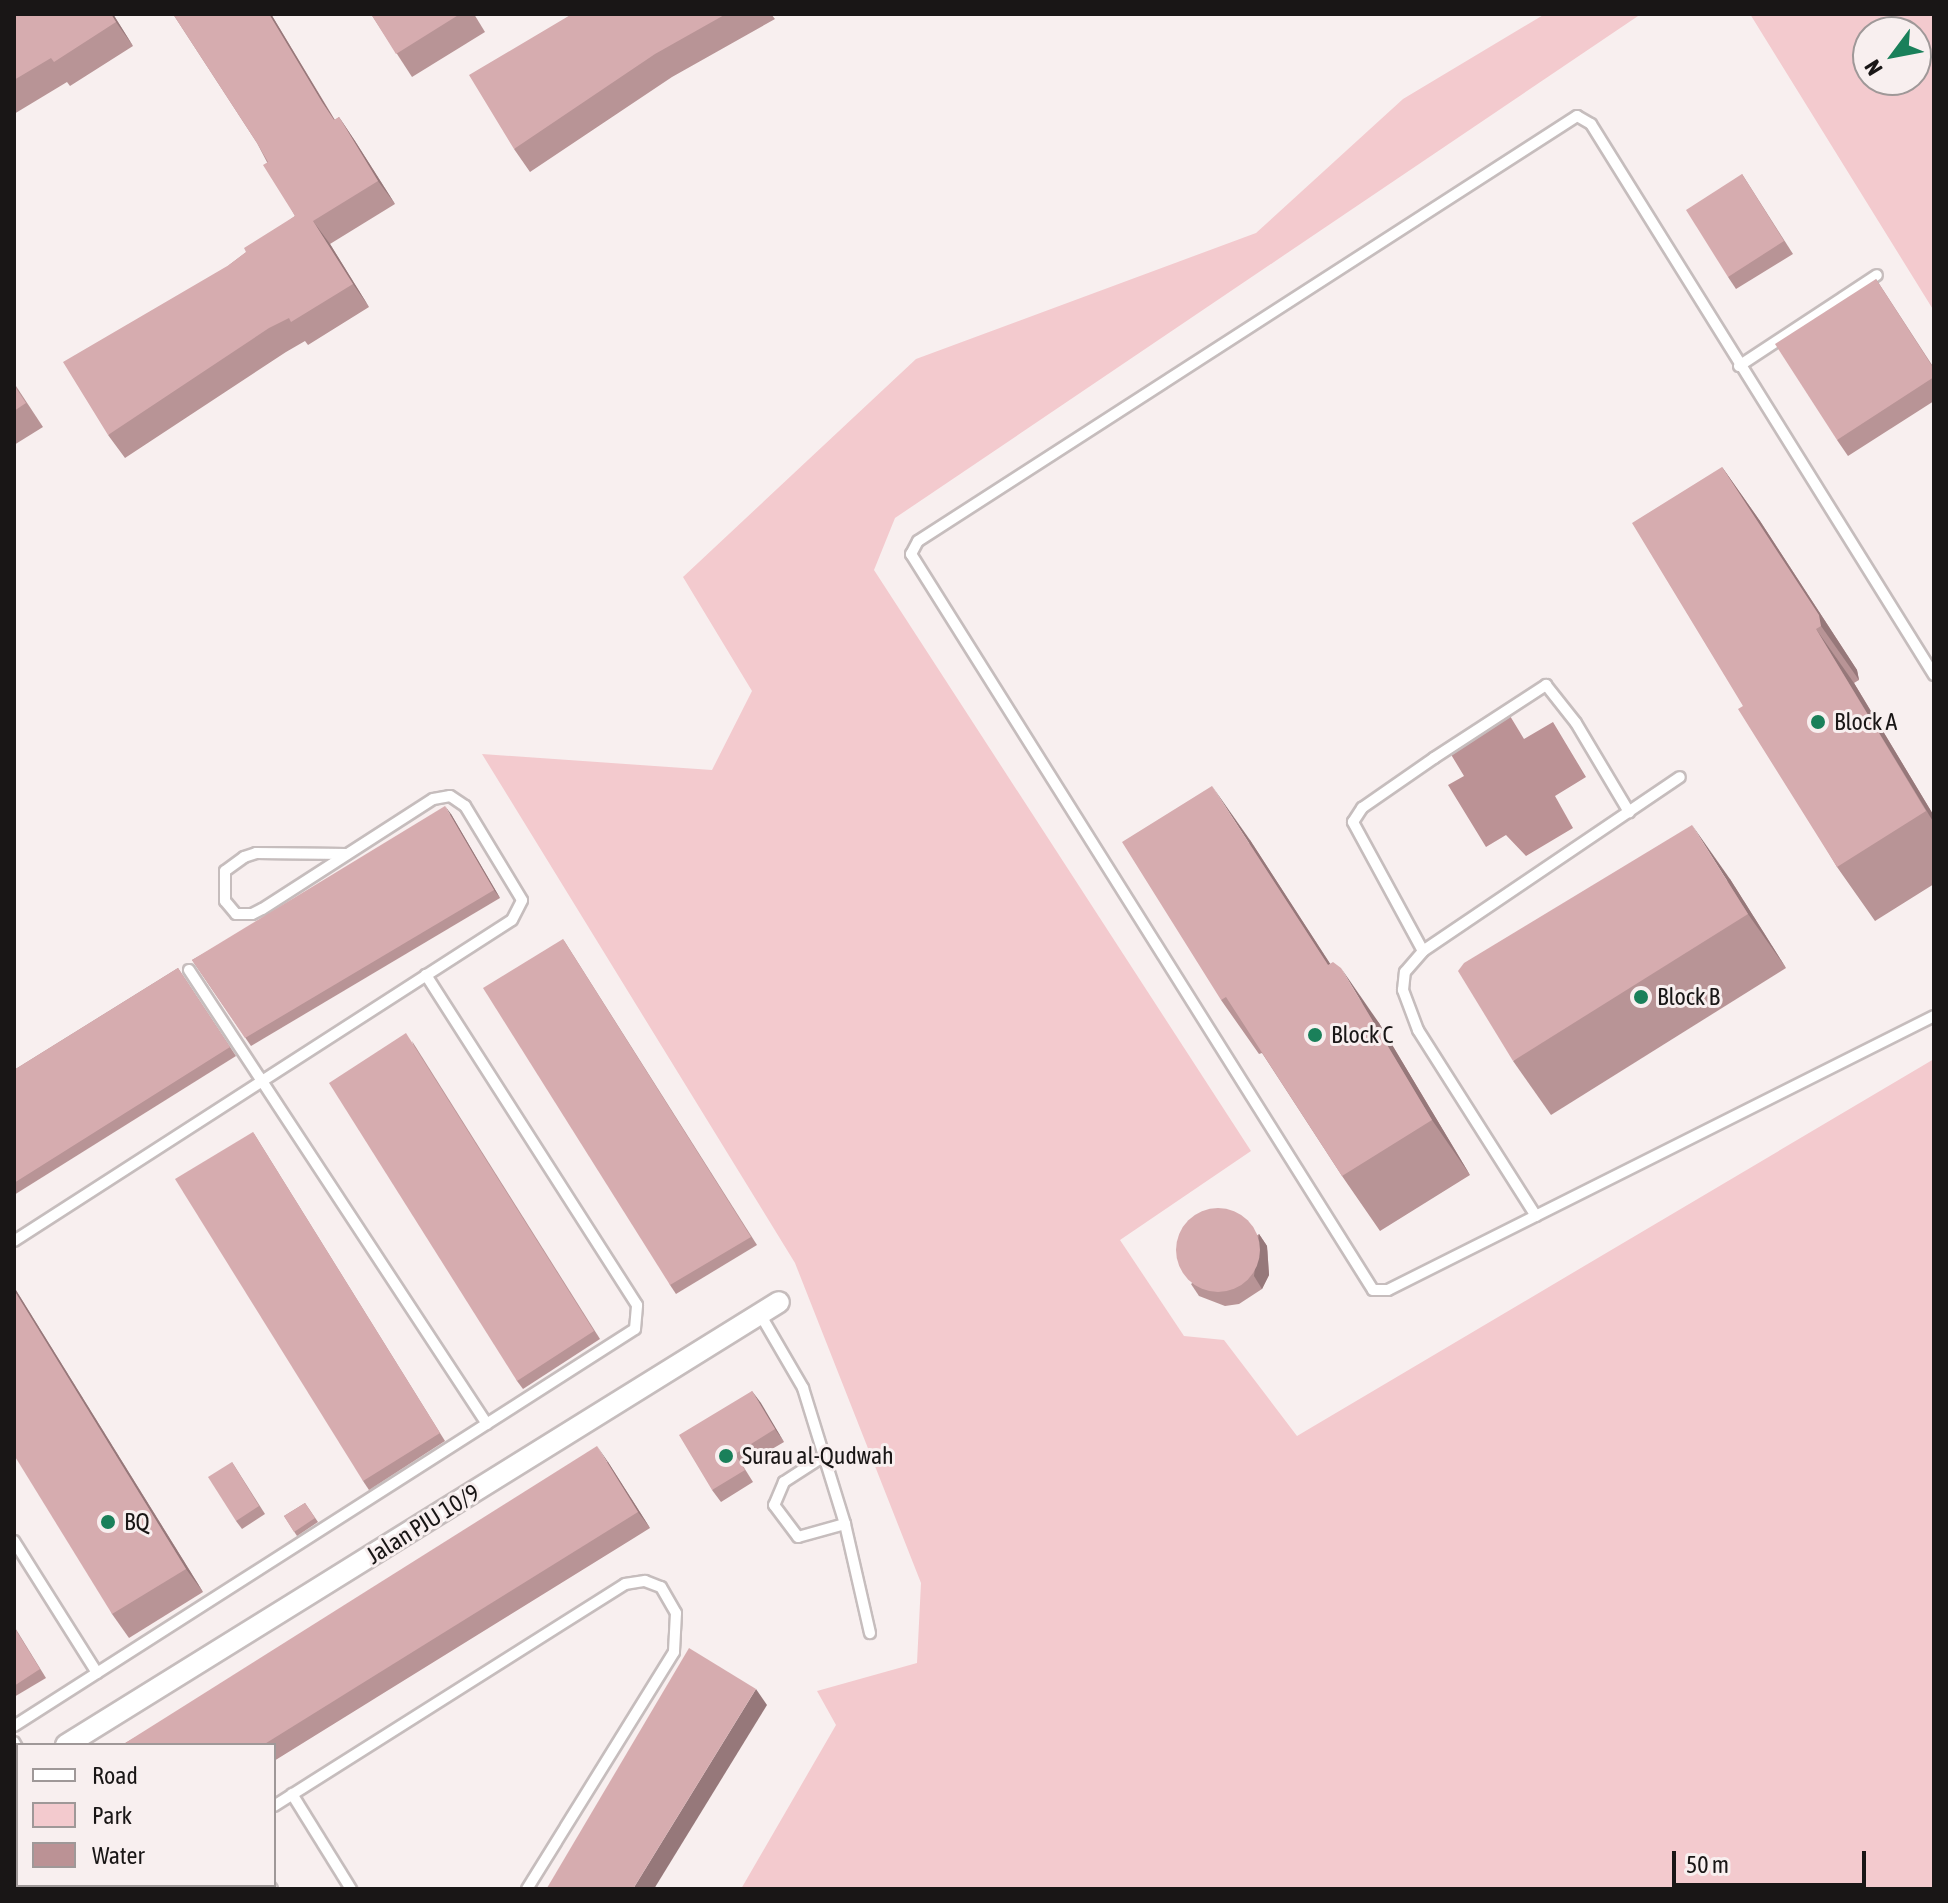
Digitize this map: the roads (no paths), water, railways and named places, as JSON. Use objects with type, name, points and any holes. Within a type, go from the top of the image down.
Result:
[{"type":"street","name":"Jalan PJU 10/9","points":[[69,1743],[779,1302]]},
{"type":"lane","points":[[1934,675],[1591,124],[1577,116],[912,547],[913,562],[1367,1285],[1380,1293],[1934,1016]]},
{"type":"lane","points":[[1739,366],[1877,275]]},
{"type":"lane","points":[[1423,951],[1353,822],[1362,808],[1434,758],[1546,685],[1576,723],[1629,812]]},
{"type":"lane","points":[[1536,1216],[1407,1006],[1405,972],[1423,951],[1680,777]]},
{"type":"lane","points":[[14,1241],[512,920],[522,900],[465,806],[450,796],[433,799],[347,854],[252,914],[236,914],[225,901],[225,871],[244,857],[256,853],[347,854]]},
{"type":"lane","points":[[189,970],[487,1424]]},
{"type":"lane","points":[[14,1726],[635,1329],[640,1316],[426,975]]},
{"type":"lane","points":[[760,1314],[803,1388],[845,1524],[870,1633]]},
{"type":"lane","points":[[824,1456],[784,1482],[774,1505],[798,1537],[845,1524]]},
{"type":"lane","points":[[14,1541],[97,1673]]},
{"type":"lane","points":[[276,1805],[625,1584],[645,1581],[661,1587],[676,1613],[674,1652],[527,1889]]},
{"type":"lane","points":[[292,1794],[351,1889]]},
{"type":"water","points":[[1504,706],[1524,739],[1553,722],[1586,777],[1555,796],[1573,828],[1526,856],[1506,835],[1486,847],[1448,785],[1464,776],[1444,743]]},
{"type":"place","name":"Block A","points":[[1818,722]]},
{"type":"place","name":"Block B","points":[[1641,997]]},
{"type":"place","name":"Block C","points":[[1315,1035]]},
{"type":"place","name":"Surau al-Qudwah","points":[[726,1456]]},
{"type":"place","name":"BQ","points":[[108,1522]]}]
